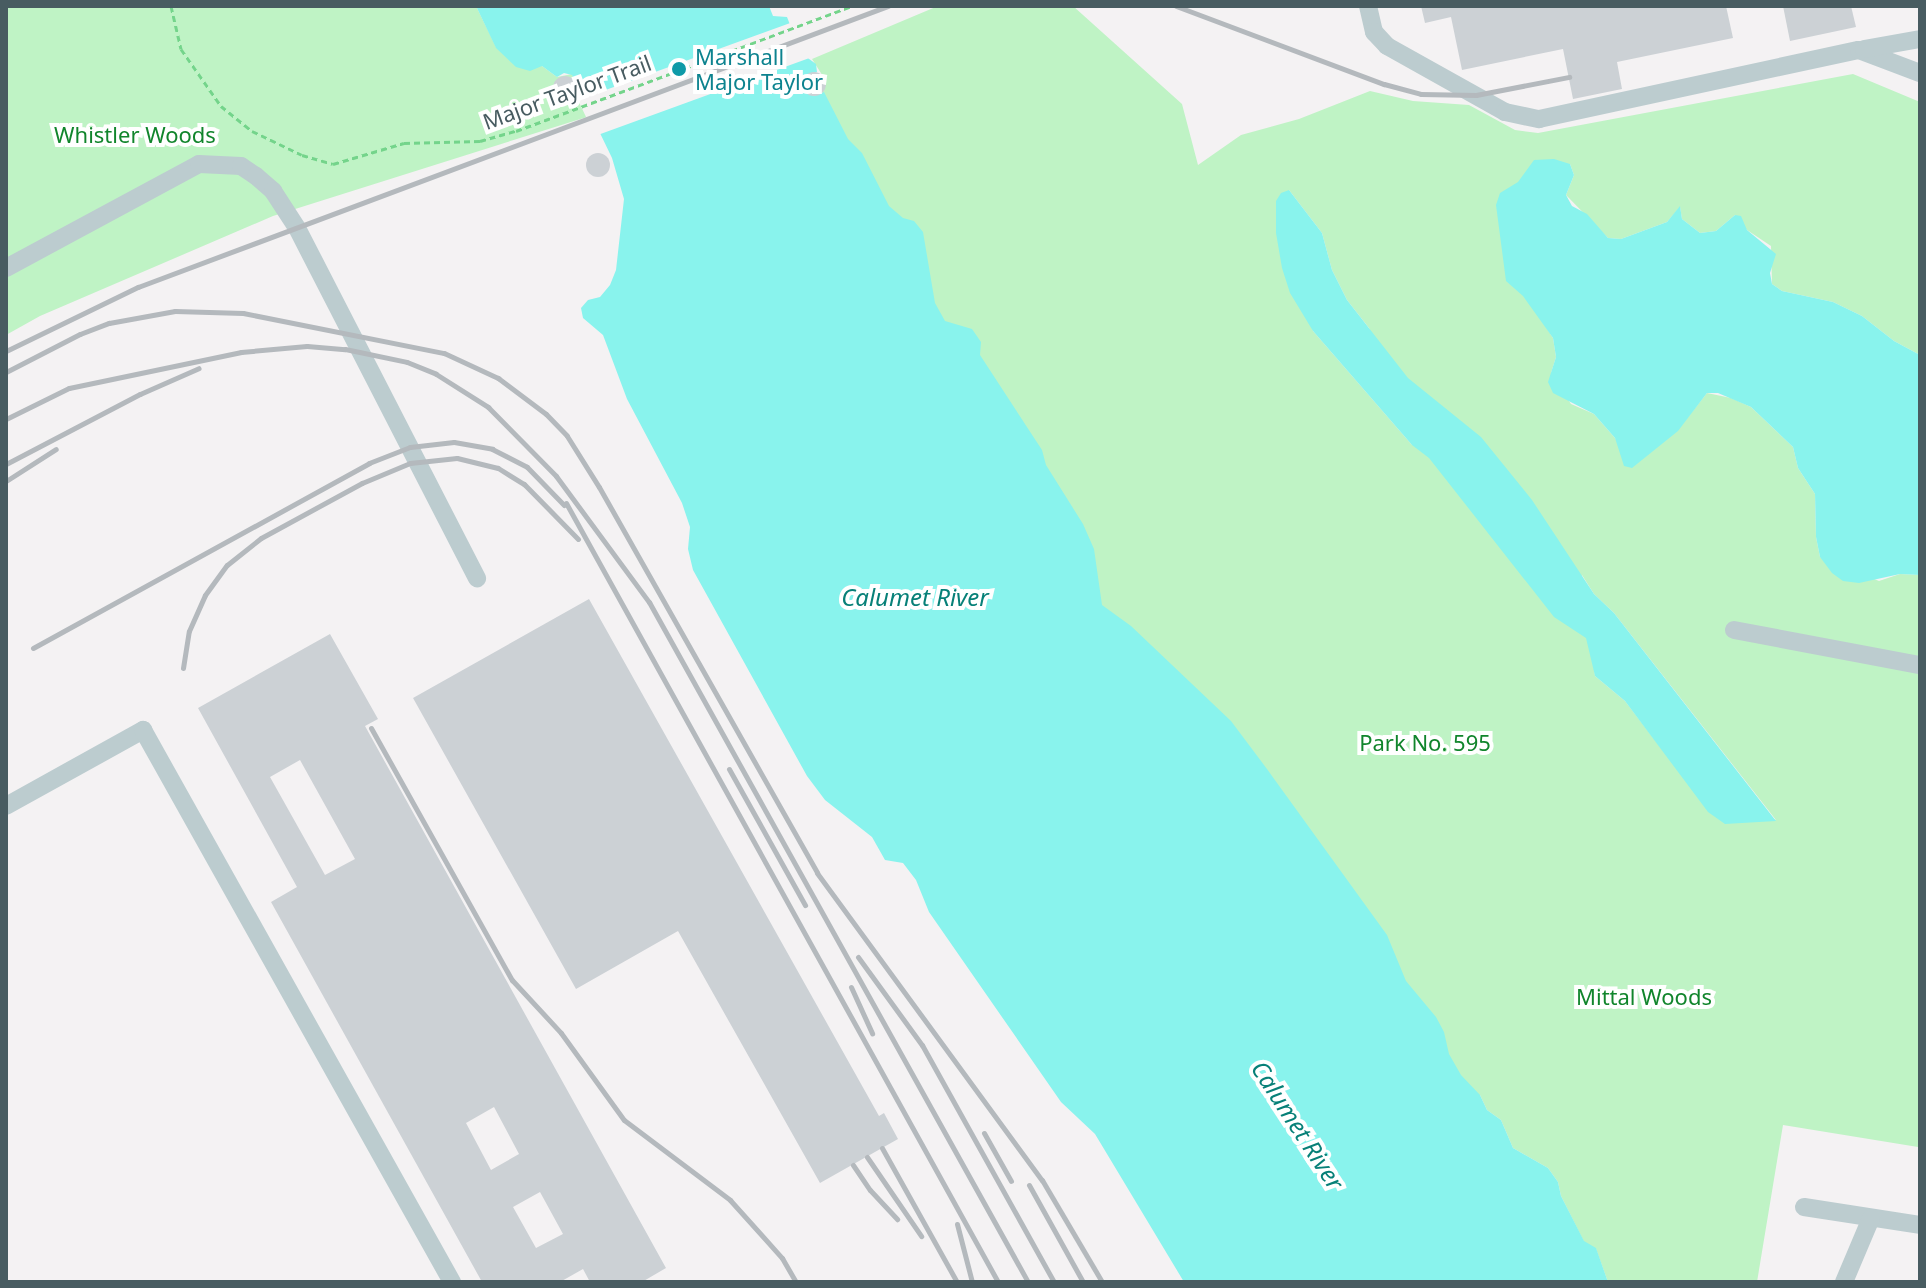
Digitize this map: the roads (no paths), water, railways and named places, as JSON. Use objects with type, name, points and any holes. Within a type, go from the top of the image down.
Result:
[{"type":"street","points":[[1368,6],[1374,32],[1387,46],[1505,112],[1539,119],[1920,39]]},
{"type":"street","points":[[1859,50],[1920,73]]},
{"type":"street","points":[[6,268],[199,164],[232,165],[256,176],[273,191],[297,228],[477,578]]},
{"type":"street","points":[[1734,630],[1920,665]]},
{"type":"street","points":[[6,806],[143,730],[452,1282]]},
{"type":"street","points":[[1804,1207],[1920,1225]]},
{"type":"street","points":[[1844,1282],[1871,1218]]},
{"type":"water","name":"Calumet River","points":[[476,6],[769,6],[773,16],[787,17],[801,53],[816,64],[817,72],[803,77],[804,89],[814,96],[824,92],[848,139],[862,153],[889,206],[903,218],[914,221],[923,232],[935,303],[945,321],[972,329],[981,342],[980,355],[1042,450],[1046,465],[1083,524],[1094,549],[1102,605],[1131,626],[1231,721],[1267,769],[1387,935],[1406,981],[1436,1017],[1444,1032],[1449,1054],[1461,1075],[1480,1095],[1487,1110],[1501,1120],[1513,1148],[1548,1168],[1558,1182],[1561,1196],[1584,1241],[1596,1248],[1608,1282],[1184,1282],[1095,1134],[1061,1102],[929,912],[916,880],[903,863],[885,860],[872,837],[825,800],[807,776],[693,570],[688,549],[690,527],[682,503],[627,399],[603,335],[583,318],[581,308],[588,300],[600,297],[610,285],[616,270],[624,199],[612,158],[572,75],[564,73],[557,77],[542,66],[530,71],[516,67],[496,48]]},
{"type":"water","points":[[1554,159],[1570,164],[1574,175],[1566,195],[1572,206],[1587,214],[1608,238],[1621,239],[1667,222],[1680,206],[1682,219],[1700,233],[1716,231],[1735,215],[1741,216],[1747,230],[1776,254],[1770,273],[1772,284],[1782,291],[1833,302],[1862,316],[1894,341],[1920,355],[1920,575],[1900,574],[1859,583],[1843,581],[1832,573],[1820,557],[1816,537],[1815,494],[1798,468],[1793,447],[1751,407],[1718,393],[1707,393],[1678,431],[1632,468],[1624,466],[1615,438],[1594,414],[1553,393],[1548,382],[1556,357],[1553,338],[1523,296],[1506,281],[1496,205],[1500,193],[1518,182],[1534,160]]},
{"type":"water","points":[[1289,190],[1322,233],[1332,270],[1347,300],[1408,378],[1481,437],[1532,500],[1594,594],[1614,613],[1776,821],[1725,824],[1708,812],[1625,701],[1595,676],[1586,638],[1554,617],[1429,458],[1412,445],[1313,331],[1290,293],[1276,233],[1276,201],[1281,193]]},
{"type":"railway","points":[[6,351],[138,287],[888,6]]},
{"type":"railway","points":[[1176,6],[1384,84],[1421,94],[1476,95],[1569,77]]},
{"type":"railway","points":[[6,372],[80,334],[109,323],[175,311],[243,313],[444,353],[498,378],[546,414],[567,436],[599,487],[817,873],[1042,1180],[1102,1282]]},
{"type":"railway","points":[[6,419],[69,388],[241,352],[307,346],[345,349],[407,362],[436,374],[488,407],[556,476],[649,602],[1028,1282]]},
{"type":"railway","points":[[6,464],[140,394],[199,368]]},
{"type":"railway","points":[[33,648],[369,463],[410,447],[454,442],[492,449],[527,467],[564,505]]},
{"type":"railway","points":[[6,481],[56,449]]},
{"type":"railway","points":[[183,668],[189,631],[205,595],[227,565],[261,538],[362,483],[410,463],[457,458],[498,468],[524,484],[578,539]]},
{"type":"railway","points":[[566,503],[998,1282]]},
{"type":"railway","points":[[371,728],[512,980],[561,1033],[624,1120],[730,1200],[782,1258],[796,1282]]},
{"type":"railway","points":[[729,769],[805,905]]},
{"type":"railway","points":[[858,957],[922,1045],[1054,1282]]},
{"type":"railway","points":[[851,987],[872,1033]]},
{"type":"railway","points":[[984,1133],[1011,1181]]},
{"type":"railway","points":[[882,1148],[957,1282]]},
{"type":"railway","points":[[867,1157],[921,1236]]},
{"type":"railway","points":[[853,1165],[870,1190],[897,1219]]},
{"type":"railway","points":[[1029,1185],[1083,1282]]},
{"type":"railway","points":[[957,1224],[972,1282]]},
{"type":"place","name":"Marshall Major Taylor","points":[[679,69]]},
{"type":"park label","name":"Whistler Woods","points":[[135,135]]},
{"type":"park label","name":"Park No. 595","points":[[1425,743]]},
{"type":"park label","name":"Mittal Woods","points":[[1644,997]]}]
